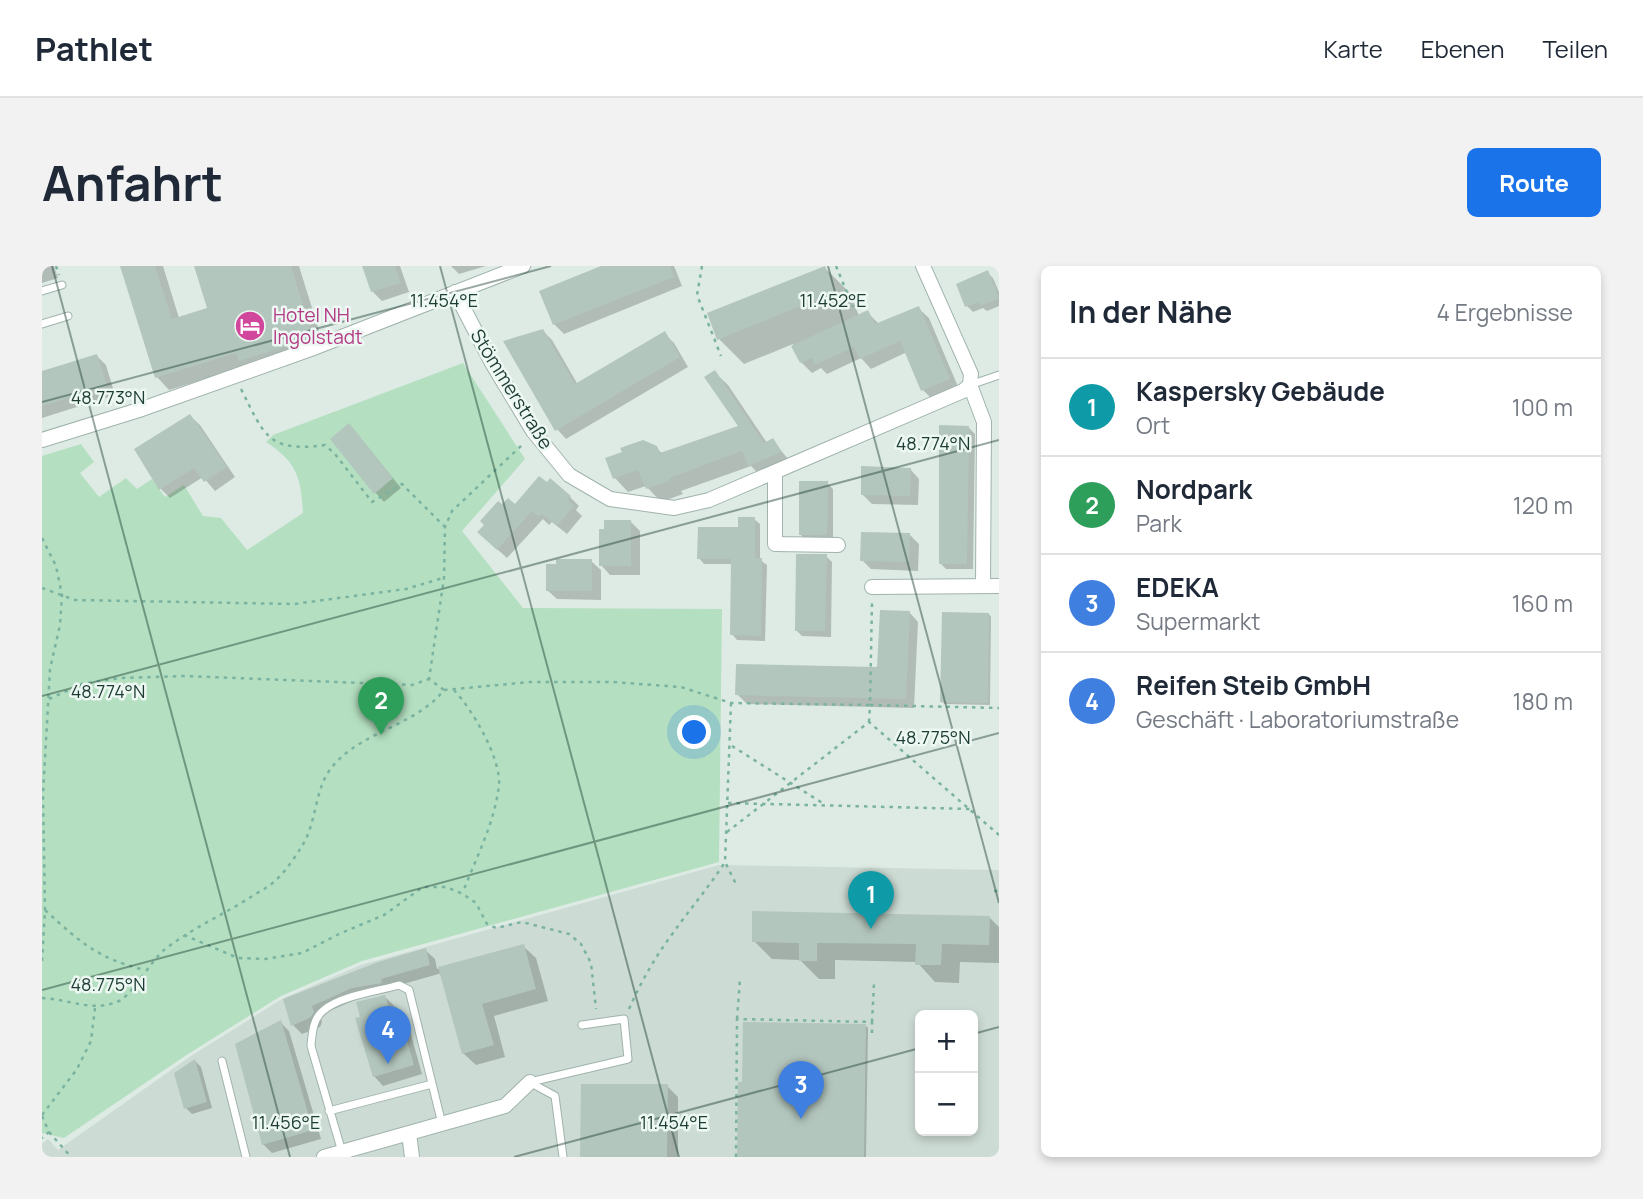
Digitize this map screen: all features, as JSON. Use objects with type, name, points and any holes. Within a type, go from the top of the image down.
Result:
[{"type":"street","points":[[42,440],[311,349],[523,266]]},
{"type":"street","points":[[923,266],[971,374],[970,385],[984,422],[982,586]]},
{"type":"street","name":"Stömmerstraße","points":[[455,292],[492,363],[535,433],[569,475],[610,499],[674,508],[709,500],[963,391],[970,385]]},
{"type":"street","points":[[775,472],[775,544],[838,545]]},
{"type":"street","points":[[872,587],[999,586]]},
{"type":"street","points":[[324,1157],[505,1106],[530,1082]]},
{"type":"street","points":[[409,1133],[412,1157]]},
{"type":"lane","points":[[42,291],[62,285]]},
{"type":"lane","points":[[42,324],[68,316]]},
{"type":"lane","points":[[970,385],[999,375]]},
{"type":"lane","points":[[342,1152],[311,1046],[312,1028],[322,1011],[336,1003],[399,985],[409,990],[442,1124]]},
{"type":"lane","points":[[530,1082],[628,1059],[624,1018],[582,1026]]},
{"type":"lane","points":[[222,1061],[246,1157]]},
{"type":"lane","points":[[530,1082],[555,1096],[563,1157]]},
{"type":"lane","points":[[329,1111],[432,1084]]},
{"type":"path","points":[[702,266],[697,295],[721,356]]},
{"type":"path","points":[[836,266],[853,306]]},
{"type":"path","points":[[234,376],[265,435],[282,444],[301,449],[325,445],[372,502],[402,484],[445,527]]},
{"type":"path","points":[[429,679],[444,578],[445,527],[452,511],[535,433]]},
{"type":"path","points":[[42,538],[55,566],[62,595],[60,625],[50,669],[43,794],[46,910],[42,962]]},
{"type":"path","points":[[42,588],[75,600],[294,604],[406,589],[444,578]]},
{"type":"path","points":[[727,832],[869,722],[872,587]]},
{"type":"path","points":[[49,699],[82,684],[120,678],[185,676],[412,685],[429,679]]},
{"type":"path","points":[[429,679],[444,690],[530,682],[613,682],[681,688],[732,703],[999,708]]},
{"type":"path","points":[[42,998],[61,999],[95,1008],[122,1000],[161,953],[184,935],[243,903],[276,881],[304,844],[317,800],[331,768],[361,742],[433,705],[444,690]]},
{"type":"path","points":[[454,690],[468,704],[492,751],[499,782],[493,812],[463,894]]},
{"type":"path","points":[[732,703],[725,862],[737,886]]},
{"type":"path","points":[[869,722],[999,835]]},
{"type":"path","points":[[730,745],[827,806]]},
{"type":"path","points":[[728,803],[970,809]]},
{"type":"path","points":[[624,1018],[642,980],[664,945],[725,862]]},
{"type":"path","points":[[184,935],[238,958],[265,959],[302,953],[384,915],[423,887],[446,887],[476,903],[487,924],[496,928],[522,922],[569,934],[581,944],[591,963],[597,1023]]},
{"type":"path","points":[[994,891],[999,891]]},
{"type":"path","points":[[46,910],[85,947],[115,963],[145,970]]},
{"type":"path","points":[[736,1157],[737,1019],[740,979]]},
{"type":"path","points":[[872,1034],[874,984]]},
{"type":"path","points":[[71,1157],[49,1132],[42,1115],[77,1069],[90,1041],[95,1008]]},
{"type":"path","points":[[737,1019],[872,1022]]},
{"type":"path","points":[[42,1138],[49,1132]]},
{"type":"shaded area","points":[[719,865],[999,870],[999,1157],[42,1157],[42,1144],[48,1139],[58,1150],[191,1056],[282,999],[361,965]]},
{"type":"green space","points":[[463,363],[525,459],[462,531],[523,608],[722,609],[719,862],[362,961],[281,996],[188,1054],[64,1138],[42,1133],[42,456],[81,444],[94,462],[80,473],[99,497],[126,478],[137,489],[152,479],[165,497],[184,485],[203,516],[221,518],[247,550],[303,513],[299,480],[291,464],[266,442],[273,435]]},
{"type":"building","name":"Hotel NH Ingolstadt","points":[[120,266],[155,266],[172,319],[207,308],[194,266],[291,266],[313,338],[239,361],[236,353],[155,378]]},
{"type":"building","points":[[362,266],[395,266],[401,283],[371,292]]},
{"type":"building","points":[[601,266],[670,266],[674,277],[553,325],[539,291]]},
{"type":"building","points":[[825,266],[835,292],[717,340],[707,313]]},
{"type":"building","points":[[988,270],[999,298],[980,306],[978,302],[965,307],[956,284]]},
{"type":"building","points":[[919,306],[950,379],[921,391],[900,341],[860,359],[854,347],[815,365],[812,358],[800,363],[791,346],[868,310],[875,324]]},
{"type":"building","points":[[543,329],[575,384],[665,331],[680,357],[555,431],[503,341]]},
{"type":"building","points":[[97,354],[107,386],[42,406],[42,371]]},
{"type":"building","points":[[715,370],[764,443],[773,438],[782,452],[748,466],[742,451],[646,489],[638,470],[613,479],[605,458],[622,452],[620,448],[643,440],[657,446],[660,453],[738,426],[704,377]]},
{"type":"building","points":[[190,414],[227,467],[204,482],[194,468],[159,490],[134,449]]},
{"type":"building","points":[[349,423],[393,478],[374,494],[330,439]]},
{"type":"building","points":[[939,425],[969,426],[967,564],[939,564]]},
{"type":"building","points":[[861,466],[911,468],[910,496],[861,495]]},
{"type":"building","points":[[539,476],[547,482],[550,478],[571,496],[568,500],[574,506],[557,526],[542,514],[539,517],[532,511],[497,550],[477,532],[484,525],[480,521],[498,501],[502,504],[508,498],[515,504]]},
{"type":"building","points":[[799,481],[828,481],[827,535],[799,535]]},
{"type":"building","points":[[738,517],[755,517],[755,558],[762,558],[761,636],[730,635],[731,559],[697,559],[698,527],[738,527]]},
{"type":"building","points":[[604,520],[631,520],[631,566],[599,566],[599,529],[604,529]]},
{"type":"building","points":[[861,532],[910,533],[909,562],[860,561]]},
{"type":"building","points":[[796,554],[827,554],[825,631],[795,631]]},
{"type":"building","points":[[556,559],[592,559],[592,591],[546,591],[546,564],[556,564]]},
{"type":"building","points":[[880,610],[910,611],[906,699],[735,695],[736,664],[877,667]]},
{"type":"building","points":[[942,612],[989,613],[988,703],[940,702]]},
{"type":"building","points":[[752,911],[990,916],[989,945],[942,944],[941,965],[915,965],[916,944],[817,943],[817,961],[799,961],[799,943],[752,942]]},
{"type":"building","points":[[524,944],[536,989],[482,1004],[494,1045],[462,1054],[438,967]]},
{"type":"building","points":[[426,948],[430,965],[381,979],[382,983],[352,988],[312,1006],[314,1012],[310,1018],[291,1026],[283,999],[378,962]]},
{"type":"building","points":[[385,995],[389,1008],[397,1006],[414,1065],[373,1077],[355,1018],[360,1017],[356,1002]]},
{"type":"building","points":[[281,1020],[313,1130],[262,1145],[235,1044]]},
{"type":"building","points":[[743,1022],[866,1024],[864,1157],[737,1157],[738,1082],[742,1082]]},
{"type":"building","points":[[195,1059],[207,1102],[184,1109],[174,1073]]},
{"type":"building","points":[[581,1084],[668,1084],[667,1157],[580,1157]]},
{"type":"place","name":"Hotel NH Ingolstadt","points":[[250,326]]},
{"type":"place","name":"Nordpark","points":[[381,735]]},
{"type":"place","name":"Kaspersky Gebäude","points":[[871,929]]},
{"type":"place","name":"Reifen Steib GmbH","points":[[388,1064]]},
{"type":"place","name":"EDEKA","points":[[801,1119]]}]
